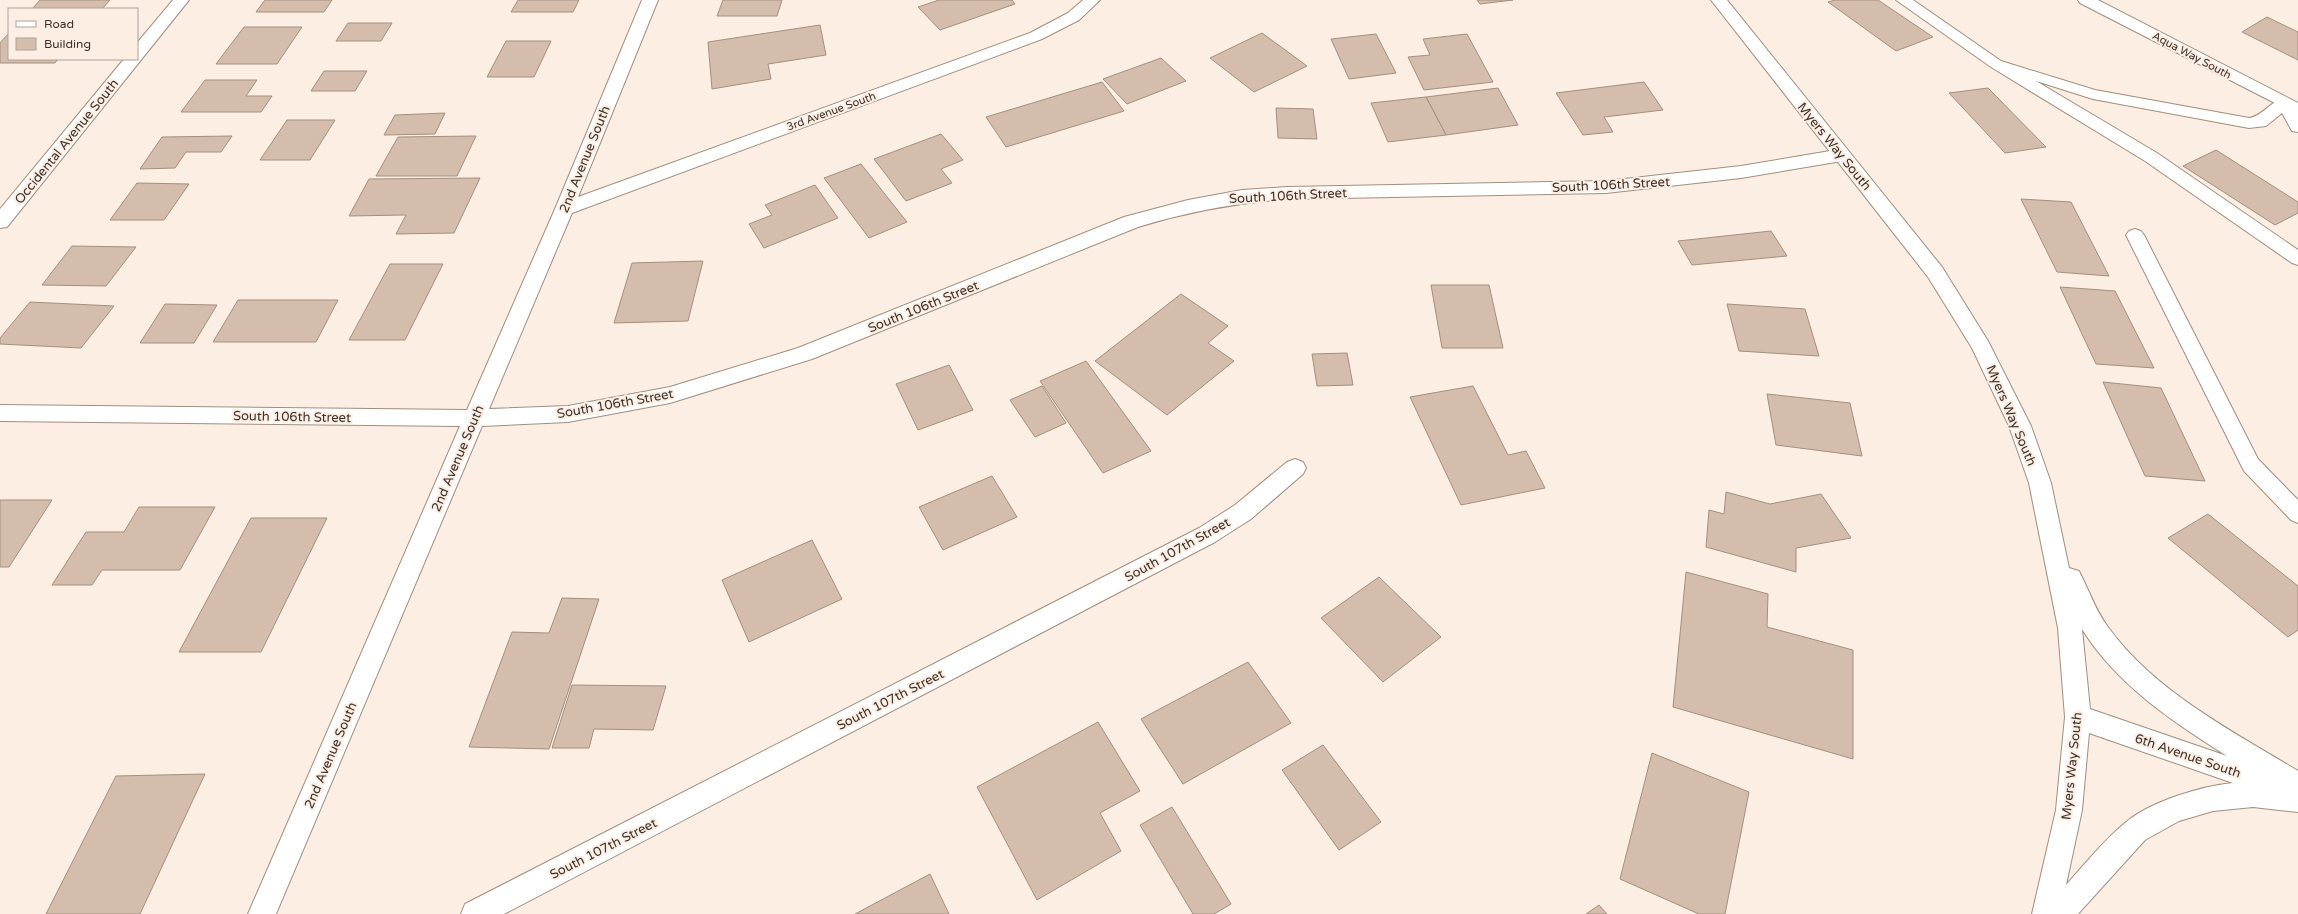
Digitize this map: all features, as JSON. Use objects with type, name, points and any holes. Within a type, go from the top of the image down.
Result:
[{"type":"street","points":[[138,53],[181,0]]},
{"type":"street","name":"2nd Avenue South","points":[[262,914],[564,209],[650,0]]},
{"type":"street","name":"3rd Avenue South","points":[[564,209],[1036,36],[1066,21],[1085,8],[1092,0]]},
{"type":"street","name":"Myers Way South","points":[[1719,0],[1931,266],[1965,318],[1992,366],[2020,426],[2040,483],[2050,524],[2070,628],[2078,717],[2069,810],[2046,914]]},
{"type":"street","name":"Aqua Way South","points":[[2086,0],[2291,107]]},
{"type":"street","name":"Occidental Avenue South","points":[[0,222],[132,60]]},
{"type":"street","name":"South 106th Street","points":[[0,413],[474,418],[568,414],[670,395],[805,354],[1131,222],[1188,206],[1242,196],[1287,193],[1606,187],[1741,172],[1842,155]]},
{"type":"street","name":"South 107th Street","points":[[475,914],[1207,535],[1243,512],[1295,468]]},
{"type":"street","points":[[2050,524],[2082,606],[2095,627],[2126,665],[2172,706],[2298,786]]},
{"type":"street","name":"6th Avenue South","points":[[2078,717],[2298,793]]},
{"type":"street","points":[[2060,914],[2102,865],[2135,831],[2173,810],[2213,798],[2252,794],[2298,799]]},
{"type":"lane","points":[[1903,0],[1996,64],[2151,157],[2298,259]]},
{"type":"lane","points":[[1996,64],[2093,94],[2249,123],[2260,122],[2291,107],[2298,127]]},
{"type":"lane","points":[[2135,235],[2251,465],[2298,514]]},
{"type":"building","points":[[40,0],[110,0],[103,8],[33,8]]},
{"type":"building","points":[[265,0],[332,0],[324,12],[256,12]]},
{"type":"building","points":[[518,0],[579,0],[573,12],[511,12]]},
{"type":"building","points":[[723,0],[782,0],[777,16],[717,16]]},
{"type":"building","points":[[939,0],[1012,0],[1015,4],[940,30],[918,7]]},
{"type":"building","points":[[1477,0],[1513,0],[1480,4]]},
{"type":"building","points":[[1835,0],[1878,0],[1933,37],[1896,51],[1828,2]]},
{"type":"building","points":[[2267,17],[2298,32],[2298,60],[2242,32]]},
{"type":"building","points":[[348,23],[392,23],[381,41],[336,41]]},
{"type":"building","points":[[820,25],[826,55],[768,64],[771,79],[712,89],[708,42]]},
{"type":"building","points":[[244,27],[302,27],[277,64],[216,64]]},
{"type":"building","points":[[1262,33],[1307,66],[1254,92],[1210,58]]},
{"type":"building","points":[[8,34],[8,60],[57,60],[55,63],[0,63],[0,43]]},
{"type":"building","points":[[1376,34],[1396,73],[1349,79],[1331,39]]},
{"type":"building","points":[[1467,34],[1493,82],[1424,90],[1408,57],[1430,55],[1423,39]]},
{"type":"building","points":[[506,41],[551,41],[534,77],[487,77]]},
{"type":"building","points":[[1161,58],[1186,81],[1127,104],[1103,79]]},
{"type":"building","points":[[324,71],[367,71],[355,91],[311,91]]},
{"type":"building","points":[[205,80],[257,80],[246,96],[272,96],[261,112],[181,112]]},
{"type":"building","points":[[1102,82],[1124,111],[1006,147],[986,117]]},
{"type":"building","points":[[1644,82],[1663,110],[1604,117],[1613,132],[1583,135],[1556,93]]},
{"type":"building","points":[[1498,88],[1518,125],[1446,135],[1426,97]]},
{"type":"building","points":[[1988,88],[2046,147],[2005,153],[1949,93]]},
{"type":"building","points":[[1426,97],[1446,135],[1388,142],[1371,103]]},
{"type":"building","points":[[1276,108],[1313,109],[1317,139],[1278,138]]},
{"type":"building","points":[[445,113],[435,134],[384,135],[395,115]]},
{"type":"building","points":[[287,120],[335,120],[310,160],[260,160]]},
{"type":"building","points":[[941,134],[963,160],[941,169],[952,183],[906,201],[874,159]]},
{"type":"building","points":[[232,136],[221,152],[186,152],[175,168],[140,169],[162,137]]},
{"type":"building","points":[[476,136],[457,176],[376,176],[398,137]]},
{"type":"building","points":[[2216,150],[2298,202],[2298,213],[2275,225],[2183,166]]},
{"type":"building","points":[[861,164],[907,222],[869,238],[824,178]]},
{"type":"building","points":[[480,178],[454,233],[396,234],[406,215],[349,216],[369,179]]},
{"type":"building","points":[[137,183],[189,184],[164,220],[110,220]]},
{"type":"building","points":[[815,185],[838,218],[764,248],[749,224],[772,215],[765,205]]},
{"type":"building","points":[[2021,199],[2071,202],[2109,276],[2057,272]]},
{"type":"building","points":[[1771,231],[1787,256],[1692,265],[1678,241]]},
{"type":"building","points":[[72,246],[136,247],[106,286],[42,285]]},
{"type":"building","points":[[703,261],[688,321],[614,323],[632,263]]},
{"type":"building","points":[[390,264],[443,264],[405,340],[349,340]]},
{"type":"building","points":[[1431,285],[1489,285],[1503,348],[1442,348]]},
{"type":"building","points":[[2060,287],[2115,291],[2154,368],[2096,364]]},
{"type":"building","points":[[1181,294],[1228,326],[1208,343],[1234,361],[1167,415],[1095,361]]},
{"type":"building","points":[[238,300],[338,300],[316,342],[213,342]]},
{"type":"building","points":[[30,302],[114,306],[81,348],[0,344],[0,338]]},
{"type":"building","points":[[165,304],[217,305],[194,343],[140,343]]},
{"type":"building","points":[[1727,304],[1805,309],[1819,356],[1739,351]]},
{"type":"building","points":[[1347,353],[1353,385],[1317,386],[1312,354]]},
{"type":"building","points":[[1086,361],[1151,451],[1103,473],[1040,381]]},
{"type":"building","points":[[949,365],[973,410],[918,430],[896,384]]},
{"type":"building","points":[[2103,382],[2161,388],[2205,481],[2145,476]]},
{"type":"building","points":[[1042,386],[1066,423],[1035,437],[1010,400]]},
{"type":"building","points":[[1473,386],[1508,455],[1526,451],[1545,488],[1461,505],[1410,397]]},
{"type":"building","points":[[1767,394],[1850,403],[1862,456],[1776,445]]},
{"type":"building","points":[[992,476],[1017,517],[943,550],[919,507]]},
{"type":"building","points":[[1726,492],[1770,504],[1821,494],[1851,538],[1796,548],[1796,572],[1706,547],[1709,510],[1724,514]]},
{"type":"building","points":[[0,500],[52,500],[9,567],[0,567]]},
{"type":"building","points":[[139,507],[215,507],[180,570],[102,570],[92,585],[52,585],[86,532],[124,532]]},
{"type":"building","points":[[2208,514],[2298,586],[2298,630],[2288,637],[2168,538]]},
{"type":"building","points":[[251,518],[327,518],[261,652],[179,652]]},
{"type":"building","points":[[812,540],[842,599],[749,642],[722,580]]},
{"type":"building","points":[[1686,572],[1768,594],[1767,627],[1853,650],[1853,759],[1673,707]]},
{"type":"building","points":[[1379,577],[1441,637],[1383,682],[1321,618]]},
{"type":"building","points":[[562,598],[599,599],[549,749],[469,747],[512,632],[549,633]]},
{"type":"building","points":[[1248,662],[1291,723],[1183,784],[1141,719]]},
{"type":"building","points":[[572,685],[666,686],[653,730],[594,729],[589,748],[552,748]]},
{"type":"building","points":[[1098,722],[1140,791],[1100,813],[1121,851],[1037,900],[977,787]]},
{"type":"building","points":[[1323,745],[1381,822],[1339,850],[1282,770]]},
{"type":"building","points":[[1652,753],[1749,792],[1725,914],[1699,914],[1620,879]]},
{"type":"building","points":[[205,774],[140,914],[46,914],[116,776]]},
{"type":"building","points":[[1172,807],[1231,904],[1214,914],[1193,914],[1140,825]]},
{"type":"building","points":[[930,874],[949,914],[855,914]]},
{"type":"building","points":[[1599,905],[1607,914],[1586,914]]}]
